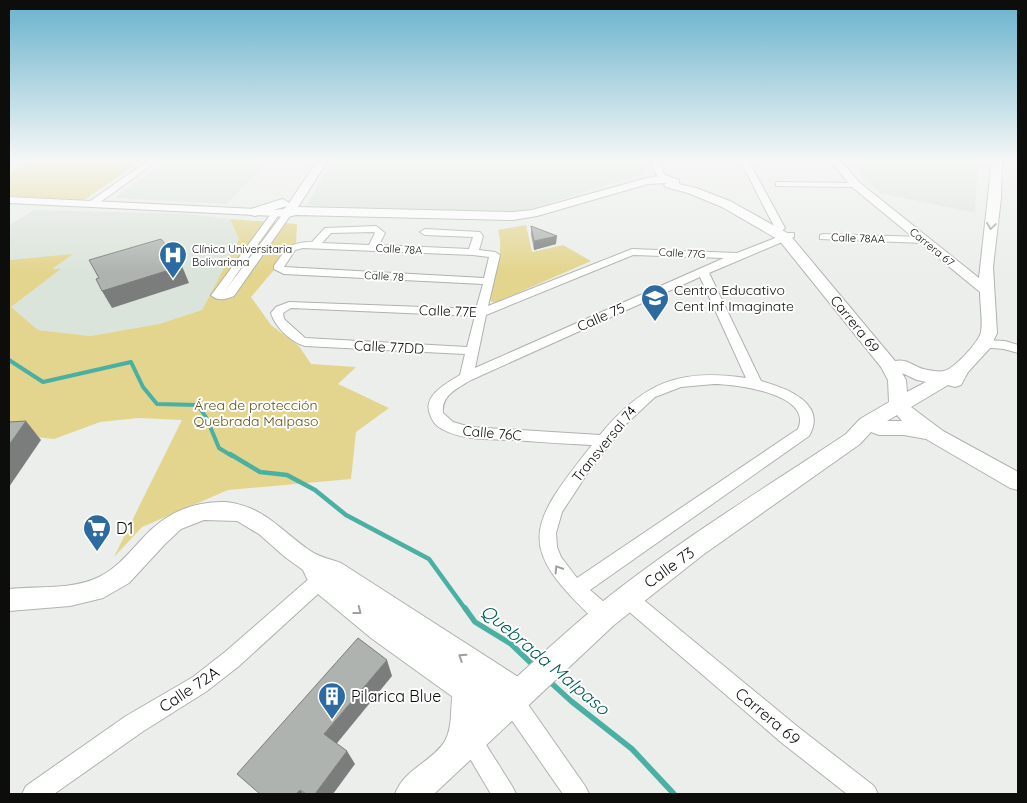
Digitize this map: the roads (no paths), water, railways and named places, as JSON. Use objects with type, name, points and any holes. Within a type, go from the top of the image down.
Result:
[{"type":"main road","points":[[282,210],[289,197]]},
{"type":"main road","points":[[282,210],[299,197]]},
{"type":"main road","points":[[255,212],[282,210],[398,214],[429,223],[520,215],[589,197]]},
{"type":"main road","points":[[282,210],[292,216],[373,218],[429,223],[496,222],[527,219],[610,197]]},
{"type":"main road","name":"Carrera 69","points":[[710,197],[785,234],[889,366],[908,405]]},
{"type":"main road","name":"Carrera 69","points":[[722,197],[730,200],[785,234],[901,364],[908,381],[908,405]]},
{"type":"main road","name":"Carrera 67","points":[[871,197],[987,291]]},
{"type":"main road","points":[[986,338],[986,267],[995,197]]},
{"type":"main road","points":[[297,200],[319,212]]},
{"type":"main road","points":[[373,218],[392,217],[398,214]]},
{"type":"main road","points":[[948,260],[966,266],[986,267]]},
{"type":"main road","name":"Calle 73","points":[[470,740],[626,598],[678,558],[853,439],[868,424],[955,381],[953,373],[986,338]]},
{"type":"main road","points":[[901,364],[923,376],[953,373]]},
{"type":"main road","points":[[908,405],[929,432]]},
{"type":"main road","points":[[908,405],[943,428],[1018,471]]},
{"type":"main road","name":"Calle 73","points":[[853,439],[879,428],[908,405]]},
{"type":"main road","points":[[879,428],[904,428],[929,432],[1018,482]]},
{"type":"main road","points":[[442,765],[457,750],[463,734],[466,715],[466,691]]},
{"type":"main road","points":[[411,794],[470,740]]},
{"type":"street","points":[[92,204],[101,197]]},
{"type":"street","points":[[765,197],[785,234]]},
{"type":"street","points":[[9,200],[255,212]]},
{"type":"street","points":[[282,210],[230,294],[222,297],[217,295],[282,210]]},
{"type":"street","points":[[415,250],[429,223],[477,234],[473,252]]},
{"type":"street","points":[[315,245],[328,230],[376,229],[380,233],[373,248]]},
{"type":"street","name":"Calle 75","points":[[466,377],[785,234]]},
{"type":"street","name":"Calle 78AA","points":[[823,236],[924,240]]},
{"type":"street","name":"Calle 78A","points":[[279,269],[279,266],[292,248],[302,245],[473,252],[495,255],[488,281]]},
{"type":"street","name":"Calle 77G","points":[[626,254],[640,251],[738,256]]},
{"type":"street","name":"Calle 77E","points":[[305,342],[301,341],[279,320],[277,313],[280,309],[289,305],[482,313],[626,254]]},
{"type":"street","name":"Calle 78","points":[[279,269],[284,271],[488,281]]},
{"type":"street","points":[[703,272],[756,384]]},
{"type":"street","points":[[466,377],[488,281]]},
{"type":"street","points":[[986,338],[1018,349]]},
{"type":"street","name":"Calle 77DD","points":[[305,342],[473,351]]},
{"type":"street","name":"Calle 76C","points":[[466,377],[446,390],[437,401],[435,410],[438,417],[450,428],[461,431],[573,440],[606,440]]},
{"type":"street","name":"Transversal 74","points":[[576,589],[804,432],[808,427],[809,416],[798,404],[788,397],[756,384],[726,380],[698,380],[683,382],[657,390],[634,406],[565,492],[556,507],[547,532],[547,541],[553,560],[560,573],[576,589],[604,616]]},
{"type":"street","points":[[9,600],[74,596],[107,585],[133,567],[145,550],[169,527],[194,513],[225,510],[249,515],[321,571],[413,638],[515,698],[577,794]]},
{"type":"street","name":"Calle 72A","points":[[34,794],[134,724],[200,684],[232,659],[321,571]]},
{"type":"street","name":"Carrera 69","points":[[626,598],[790,735],[866,794]]},
{"type":"street","points":[[413,638],[466,691],[515,698]]},
{"type":"street","points":[[470,740],[504,794]]},
{"type":"waterway","name":"Quebrada Malpaso","points":[[9,360],[43,382],[131,362],[143,387],[157,404],[198,405],[207,419],[219,448],[232,456]]},
{"type":"waterway","name":"Quebrada Malpaso","points":[[230,454],[260,472],[287,475],[315,490],[346,515],[429,559],[466,610]]},
{"type":"waterway","name":"Quebrada Malpaso","points":[[465,608],[475,622],[511,644],[534,666]]},
{"type":"waterway","name":"Quebrada Malpaso","points":[[548,680],[571,701],[632,749],[674,794]]},
{"type":"place","name":"Clínica Universitaria Bolivariana","points":[[173,279]]},
{"type":"place","name":"Centro Educativo Cent Inf Imaginate","points":[[655,322]]},
{"type":"place","name":"D1","points":[[97,552]]},
{"type":"place","name":"Pilarica Blue","points":[[332,720]]},
{"type":"park label","name":"Área de protección Quebrada Malpaso","points":[[256,414]]}]
